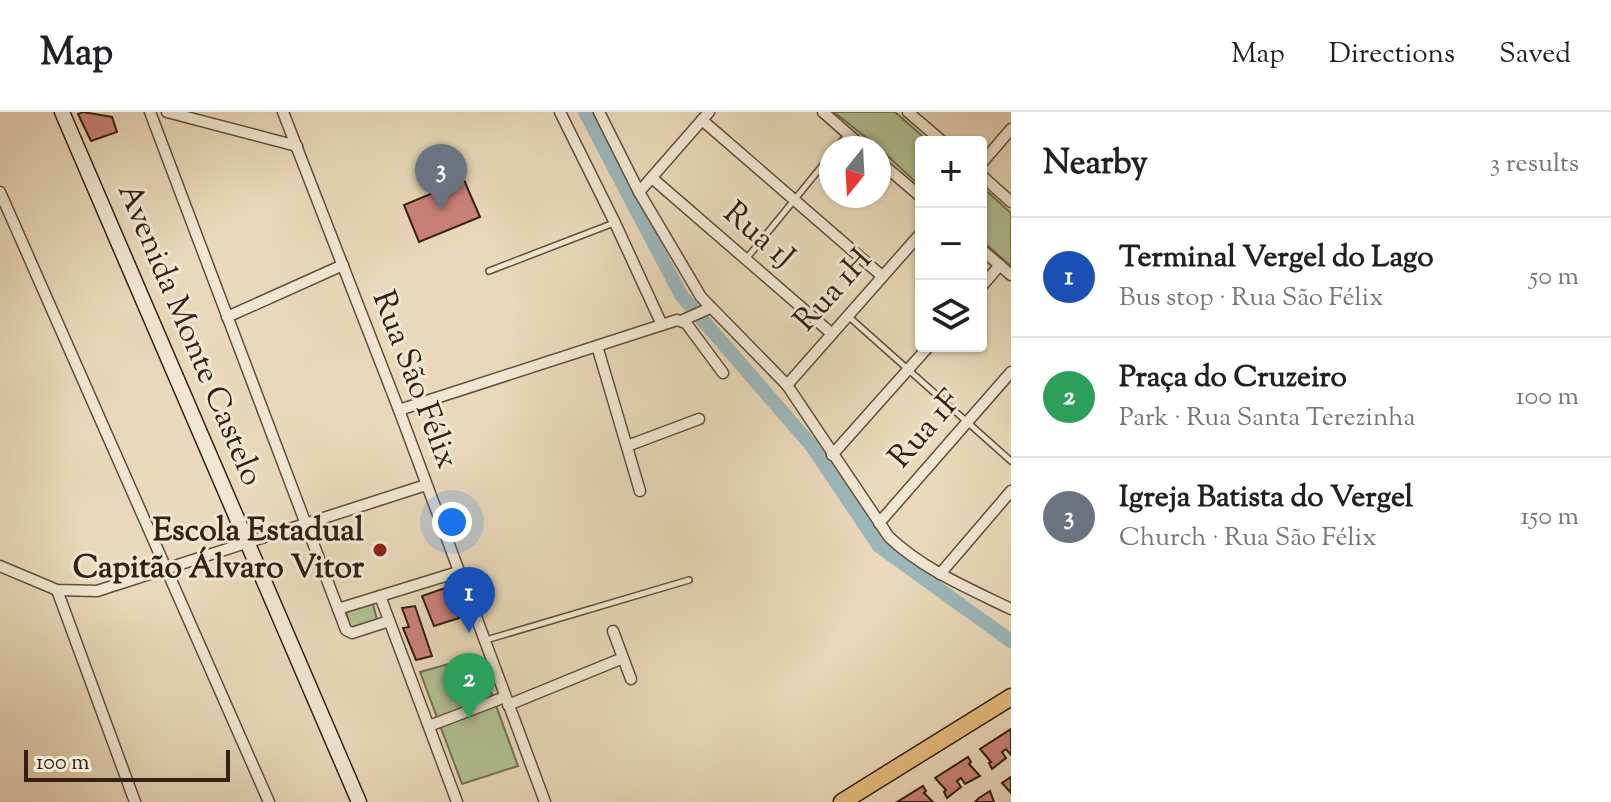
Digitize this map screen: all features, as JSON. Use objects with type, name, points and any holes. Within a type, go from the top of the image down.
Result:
[{"type":"main road","points":[[842,802],[1011,697]]},
{"type":"street","name":"Avenida Monte Castelo","points":[[62,112],[359,802]]},
{"type":"street","points":[[150,112],[338,609],[349,632],[389,621]]},
{"type":"street","points":[[167,112],[297,146]]},
{"type":"street","points":[[560,112],[662,325]]},
{"type":"street","points":[[599,112],[639,192],[689,279],[694,316],[723,373]]},
{"type":"street","points":[[823,112],[850,136]]},
{"type":"street","points":[[908,112],[936,136]]},
{"type":"street","name":"Rua São Félix","points":[[286,113],[545,802]]},
{"type":"street","points":[[639,192],[706,116],[882,276]]},
{"type":"street","points":[[987,157],[1011,129]]},
{"type":"street","points":[[891,171],[915,192]]},
{"type":"street","name":"Rua 1J","points":[[652,178],[831,333]]},
{"type":"street","points":[[987,180],[1011,202]]},
{"type":"street","points":[[0,192],[164,570],[269,802]]},
{"type":"street","name":"Rua 1H","points":[[787,385],[915,240]]},
{"type":"street","points":[[987,254],[1011,275]]},
{"type":"street","points":[[227,317],[343,265]]},
{"type":"street","points":[[987,280],[1000,265]]},
{"type":"street","points":[[399,410],[694,316]]},
{"type":"street","points":[[694,316],[787,385],[879,523],[904,550],[940,574],[1011,608]]},
{"type":"street","points":[[597,346],[640,491]]},
{"type":"street","points":[[832,455],[924,352]]},
{"type":"street","name":"Rua 1F","points":[[879,523],[1011,372]]},
{"type":"street","points":[[627,446],[699,419]]},
{"type":"street","points":[[0,566],[57,590],[97,591],[426,485]]},
{"type":"street","points":[[940,574],[1011,491]]},
{"type":"street","points":[[338,609],[458,572]]},
{"type":"street","points":[[57,590],[135,802]]},
{"type":"street","points":[[380,596],[457,802]]},
{"type":"street","points":[[613,631],[631,679]]},
{"type":"street","points":[[429,726],[623,658]]},
{"type":"lane","points":[[745,260],[819,170]]},
{"type":"lane","points":[[489,271],[615,223]]},
{"type":"lane","points":[[848,316],[1011,461]]},
{"type":"lane","points":[[485,641],[689,580]]},
{"type":"green space","points":[[834,112],[895,112],[922,136],[915,136],[915,181],[891,159],[891,136],[864,136]]},
{"type":"green space","points":[[987,191],[1011,213],[1011,266],[987,245]]},
{"type":"green space","points":[[373,604],[377,620],[351,630],[346,612]]},
{"type":"green space","points":[[478,656],[518,766],[462,784],[420,672]]},
{"type":"building","points":[[83,112],[112,117],[117,132],[91,141],[78,114]]},
{"type":"building","points":[[464,180],[480,217],[419,242],[404,205]]},
{"type":"building","points":[[448,587],[459,618],[434,626],[422,596]]},
{"type":"building","points":[[415,606],[432,656],[416,660],[403,628],[409,627],[402,608]]},
{"type":"building","points":[[1011,729],[1011,755],[1006,749],[1002,752],[1006,758],[992,769],[991,762],[980,749]]},
{"type":"building","points":[[968,757],[969,764],[980,776],[965,784],[961,778],[957,781],[961,787],[947,798],[946,790],[935,778]]},
{"type":"building","points":[[1011,777],[1011,793],[1002,783]]},
{"type":"building","points":[[923,786],[924,793],[933,802],[897,802]]},
{"type":"building","points":[[990,791],[994,802],[975,802],[979,798]]},
{"type":"waterway","points":[[585,112],[681,295],[811,445],[879,546],[1011,641]]},
{"type":"place","name":"Igreja Batista do Vergel","points":[[441,210]]},
{"type":"place","name":"Escola Estadual Capitão Álvaro Vitor","points":[[380,550]]},
{"type":"place","name":"Terminal Vergel do Lago","points":[[469,633]]},
{"type":"place","name":"Praça do Cruzeiro","points":[[469,719]]}]
